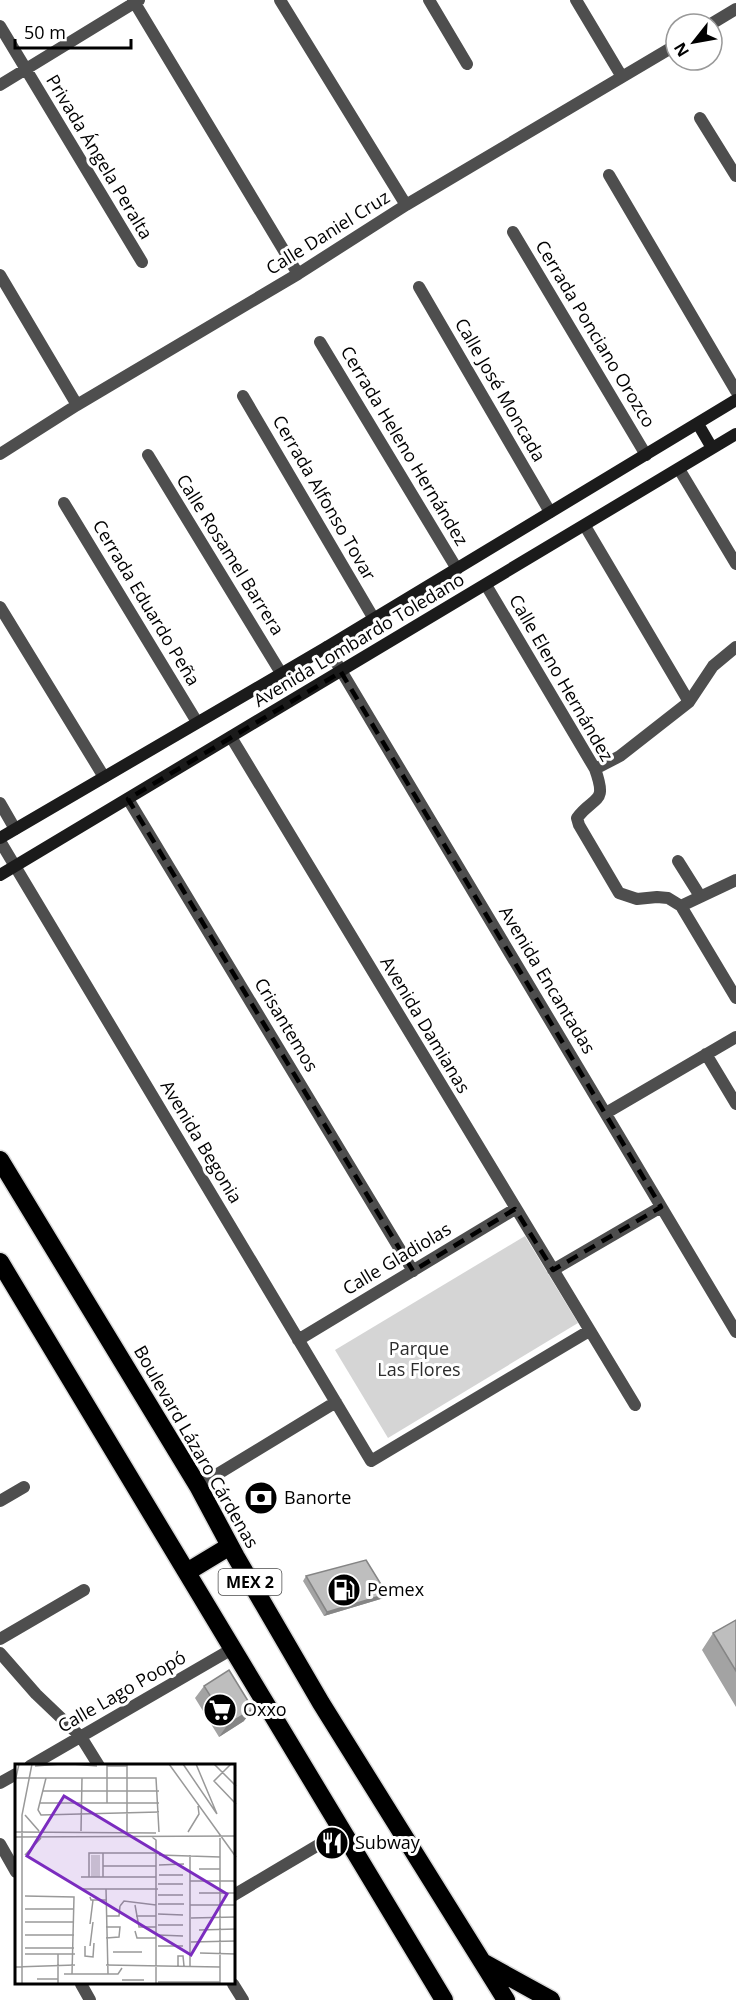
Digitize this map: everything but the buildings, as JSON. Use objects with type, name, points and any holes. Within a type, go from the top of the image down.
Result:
[{"type":"highway","name":"Boulevard Lázaro Cárdenas","points":[[0,1160],[198,1486],[321,1703],[506,2000]]},
{"type":"highway","name":"MEX 2","points":[[0,1262],[444,2000]]},
{"type":"highway","points":[[187,1572],[230,1546]]},
{"type":"highway","points":[[483,1963],[551,2000]]},
{"type":"main road","name":"Avenida Lombardo Toledano","points":[[0,839],[374,619],[736,400]]},
{"type":"main road","points":[[698,424],[712,448]]},
{"type":"main road","name":"Avenida Lombardo Toledano","points":[[0,875],[736,434]]},
{"type":"street","points":[[280,0],[406,205]]},
{"type":"street","points":[[429,0],[467,64]]},
{"type":"street","points":[[576,0],[622,77]]},
{"type":"street","points":[[0,85],[136,1],[298,274]]},
{"type":"street","name":"Privada Ángela Peralta","points":[[0,26],[142,262]]},
{"type":"street","name":"Calle Daniel Cruz","points":[[0,454],[77,405],[298,274],[406,205],[664,52]]},
{"type":"street","points":[[700,118],[736,176]]},
{"type":"street","points":[[609,175],[736,391]]},
{"type":"street","name":"Cerrada Ponciano Orozco","points":[[513,232],[646,454]]},
{"type":"street","points":[[0,275],[77,405]]},
{"type":"street","name":"Calle José Moncada","points":[[418,287],[550,512]]},
{"type":"street","name":"Cerrada Heleno Hernández","points":[[320,342],[457,569]]},
{"type":"street","name":"Cerrada Alfonso Tovar","points":[[243,396],[374,619]]},
{"type":"street","name":"Calle Rosamel Barrera","points":[[147,456],[281,673]]},
{"type":"street","points":[[679,469],[736,564]]},
{"type":"street","name":"Cerrada Eduardo Peña","points":[[64,503],[197,722]]},
{"type":"street","points":[[585,526],[688,702]]},
{"type":"street","name":"Calle Eleno Hernández","points":[[486,585],[595,769],[601,785],[600,794],[595,802],[577,818],[619,893],[637,899],[668,898],[681,906]]},
{"type":"street","points":[[0,607],[104,777]]},
{"type":"street","name":"Avenida Encantadas","points":[[327,647],[736,1332]]},
{"type":"street","points":[[595,769],[620,756],[688,702],[713,666],[736,647]]},
{"type":"street","name":"Avenida Damianas","points":[[231,737],[635,1405]]},
{"type":"street","name":"Crisantemos","points":[[128,799],[413,1271]]},
{"type":"street","points":[[0,803],[15,829]]},
{"type":"street","name":"Avenida Begonia","points":[[0,839],[371,1461],[589,1331]]},
{"type":"street","points":[[678,861],[700,896]]},
{"type":"street","points":[[736,880],[681,906],[736,998]]},
{"type":"street","points":[[606,1113],[736,1037]]},
{"type":"street","points":[[706,1054],[736,1104]]},
{"type":"street","points":[[553,1270],[661,1208]]},
{"type":"street","name":"Calle Gladiolas","points":[[298,1340],[515,1209]]},
{"type":"street","points":[[198,1486],[336,1401]]},
{"type":"street","points":[[0,1501],[24,1487]]},
{"type":"street","points":[[0,1639],[84,1590]]},
{"type":"street","name":"Calle Lago Poopó","points":[[34,1764],[232,1649]]},
{"type":"street","points":[[0,1653],[36,1694],[81,1737],[98,1764]]},
{"type":"street","points":[[0,1783],[15,1775]]},
{"type":"street","points":[[236,1894],[342,1832]]},
{"type":"street","points":[[0,1844],[15,1870]]},
{"type":"street","points":[[82,1985],[90,2000]]},
{"type":"street","points":[[234,1985],[243,2000]]},
{"type":"highlighted area","points":[[341,672],[661,1207],[553,1270],[515,1209],[413,1271],[128,799]]},
{"type":"green space","name":"Parque Las Flores","points":[[525,1236],[578,1323],[388,1438],[335,1350]]},
{"type":"place","name":"Banorte","points":[[261,1498]]},
{"type":"place","name":"Pemex","points":[[344,1590]]},
{"type":"place","name":"Oxxo","points":[[220,1710]]},
{"type":"place","name":"Subway","points":[[332,1843]]}]
